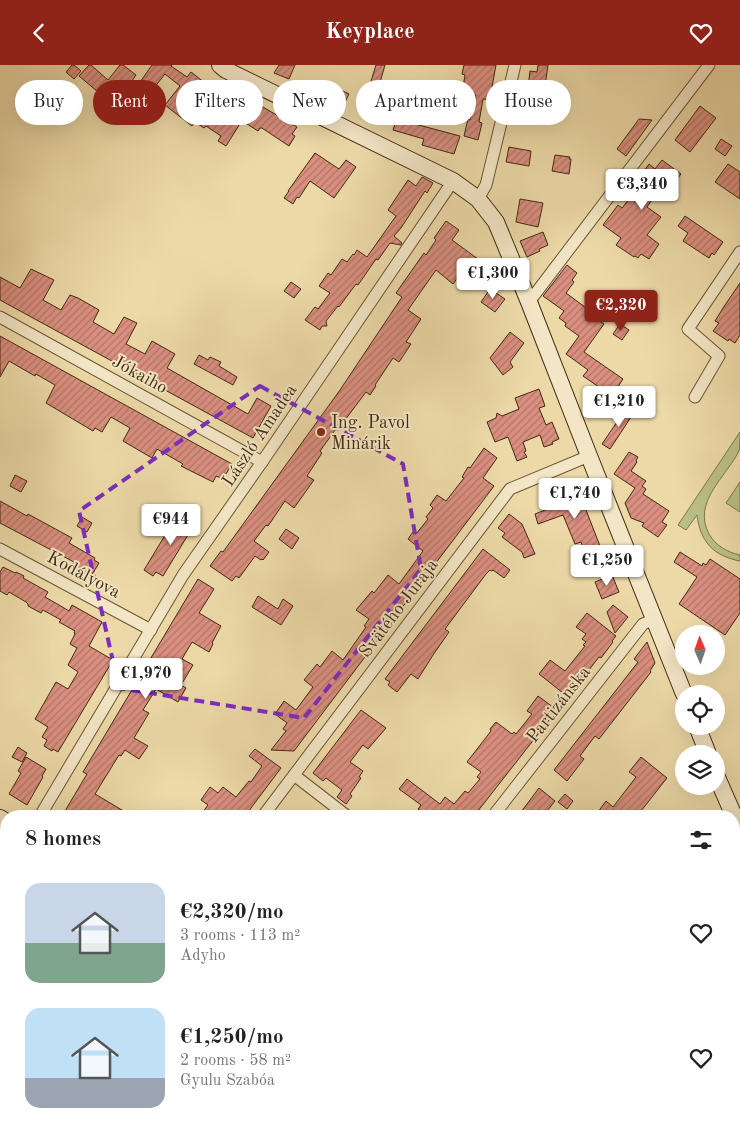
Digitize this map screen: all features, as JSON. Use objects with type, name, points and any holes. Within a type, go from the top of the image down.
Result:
[{"type":"street","points":[[220,65],[453,181],[478,199],[496,222],[681,685]]},
{"type":"street","points":[[478,199],[486,185],[515,65]]},
{"type":"street","points":[[529,302],[708,65]]},
{"type":"street","name":"László Amadea","points":[[44,810],[184,575],[453,181]]},
{"type":"street","points":[[695,397],[719,356],[688,329],[740,253]]},
{"type":"street","name":"Jókaiho","points":[[0,317],[262,462]]},
{"type":"street","name":"Svätého Juraja","points":[[268,810],[510,489],[589,456]]},
{"type":"street","name":"Kodályova","points":[[0,549],[151,630]]},
{"type":"street","name":"Partizánska","points":[[498,810],[643,624],[655,619]]},
{"type":"street","points":[[294,775],[339,810]]},
{"type":"street","points":[[725,795],[731,810]]},
{"type":"highlighted area","points":[[260,386],[403,464],[421,569],[304,718],[119,688],[79,511]]},
{"type":"green space","points":[[740,432],[739,451],[713,490],[705,511],[705,522],[709,534],[715,542],[722,548],[740,555],[740,561],[722,555],[710,546],[701,532],[697,515],[686,530],[678,525]]},
{"type":"green space","points":[[740,482],[740,512],[726,503]]},
{"type":"building","points":[[72,65],[81,71],[74,79],[66,72]]},
{"type":"building","points":[[91,65],[108,80],[93,80],[93,88],[79,76]]},
{"type":"building","points":[[120,65],[123,65],[136,75],[133,80],[108,80]]},
{"type":"building","points":[[152,65],[172,65],[187,77],[191,72],[201,80],[176,80],[176,83],[165,74],[160,80],[142,80]]},
{"type":"building","points":[[279,65],[295,65],[289,79],[274,73]]},
{"type":"building","points":[[376,65],[385,65],[381,80],[371,80]]},
{"type":"building","points":[[464,65],[496,65],[493,80],[486,80],[486,99],[483,99],[479,122],[482,123],[478,140],[464,136],[467,125],[476,125],[476,80],[464,80],[465,75],[462,74]]},
{"type":"building","points":[[538,65],[548,65],[546,80],[529,80],[530,71],[537,72]]},
{"type":"building","points":[[176,91],[176,114],[166,104]]},
{"type":"building","points":[[700,106],[716,118],[690,152],[675,140]]},
{"type":"building","points":[[263,107],[273,113],[273,125],[294,125],[297,127],[292,134],[295,136],[289,146],[262,128],[258,131],[249,125],[263,125]]},
{"type":"building","points":[[639,119],[652,120],[626,156],[617,149]]},
{"type":"building","points":[[200,125],[239,125],[226,146],[218,141],[221,136],[206,126],[204,128]]},
{"type":"building","points":[[395,125],[419,125],[460,136],[454,154],[422,145],[424,139],[393,130]]},
{"type":"building","points":[[721,139],[732,146],[725,156],[715,149]]},
{"type":"building","points":[[509,147],[531,151],[529,166],[506,162]]},
{"type":"building","points":[[315,153],[339,169],[346,160],[356,167],[334,198],[310,181],[293,204],[284,198]]},
{"type":"building","points":[[555,155],[570,157],[569,174],[552,171]]},
{"type":"building","points":[[662,160],[681,174],[665,195],[659,190],[647,207],[661,217],[647,235],[659,244],[649,259],[641,254],[638,258],[634,257],[616,245],[621,238],[603,225],[618,205],[622,208],[636,190],[632,187],[649,164],[655,169]]},
{"type":"building","points":[[728,164],[740,172],[740,199],[715,182]]},
{"type":"building","points":[[422,177],[433,183],[427,193],[425,191],[394,236],[402,243],[401,245],[390,243],[358,285],[356,284],[326,321],[327,326],[322,326],[320,330],[305,320],[315,307],[318,309],[330,293],[319,286],[328,273],[331,275],[342,259],[347,262],[357,250],[367,257],[396,216],[388,210],[408,180],[416,186]]},
{"type":"building","points":[[520,199],[543,203],[538,227],[516,222]]},
{"type":"building","points":[[685,216],[723,242],[714,255],[712,253],[709,258],[683,241],[688,233],[678,226]]},
{"type":"building","points":[[446,221],[459,230],[452,240],[478,259],[469,273],[464,269],[453,284],[436,270],[408,310],[421,319],[406,342],[411,344],[399,362],[393,358],[370,395],[366,392],[345,420],[343,419],[320,451],[322,453],[307,476],[314,480],[294,508],[285,501],[268,526],[266,525],[254,541],[269,552],[263,560],[255,556],[239,578],[236,576],[232,581],[210,566],[221,551],[223,552],[340,390],[402,297],[396,293],[424,253],[426,255],[436,240],[434,238]]},
{"type":"building","points":[[543,232],[548,245],[527,257],[520,241]]},
{"type":"building","points":[[567,265],[577,273],[572,280],[574,282],[566,293],[601,319],[599,321],[604,324],[584,352],[623,379],[612,396],[583,376],[588,370],[566,354],[579,336],[565,326],[566,323],[559,318],[564,311],[543,296]]},
{"type":"building","points":[[31,269],[54,280],[43,300],[61,310],[70,295],[78,298],[99,310],[93,322],[114,334],[124,317],[137,323],[126,344],[145,354],[152,341],[175,354],[167,368],[248,414],[257,398],[271,406],[253,438],[0,300],[0,277],[20,288]]},
{"type":"building","points":[[291,282],[301,289],[294,298],[284,291]]},
{"type":"building","points":[[740,283],[740,335],[735,343],[729,339],[728,341],[713,331],[719,323],[715,321]]},
{"type":"building","points":[[490,289],[505,299],[495,312],[481,302]]},
{"type":"building","points":[[620,324],[629,330],[622,340],[613,334]]},
{"type":"building","points":[[510,332],[524,343],[510,362],[513,367],[503,375],[490,358]]},
{"type":"building","points":[[0,336],[232,464],[226,474],[224,473],[221,478],[216,476],[213,482],[181,466],[183,464],[157,449],[152,458],[123,441],[130,428],[111,417],[102,432],[95,428],[93,431],[46,403],[55,385],[9,361],[0,377]]},
{"type":"building","points":[[199,355],[208,360],[210,357],[221,362],[219,366],[237,377],[233,385],[194,364]]},
{"type":"building","points":[[539,389],[545,406],[539,408],[546,425],[552,422],[559,439],[552,442],[553,444],[544,447],[540,435],[523,442],[526,451],[524,452],[527,457],[517,461],[508,437],[495,442],[487,422],[496,418],[497,413],[502,416],[519,409],[515,398]]},
{"type":"building","points":[[628,406],[635,411],[610,449],[602,444]]},
{"type":"building","points":[[484,448],[497,458],[483,478],[494,486],[294,751],[271,750],[286,731],[283,729],[287,723],[275,714],[284,701],[296,710],[313,687],[304,680],[317,664],[320,667],[332,651],[343,660],[366,627],[364,626],[369,619],[356,610],[372,591],[374,593],[388,575],[399,584],[423,551],[408,539],[413,532],[416,534],[428,519],[426,517],[433,508],[430,505],[437,495],[446,501],[464,478],[462,477],[468,467],[470,468]]},
{"type":"building","points":[[629,452],[638,457],[631,471],[646,481],[642,486],[646,489],[643,494],[669,511],[662,522],[667,525],[658,537],[642,526],[644,523],[631,518],[625,503],[635,488],[614,474]]},
{"type":"building","points":[[15,475],[27,481],[21,492],[10,486]]},
{"type":"building","points":[[574,479],[605,559],[590,565],[581,542],[575,544],[563,515],[538,524],[535,514],[563,503],[557,486]]},
{"type":"building","points":[[0,501],[72,538],[69,543],[95,558],[94,560],[99,563],[90,578],[74,569],[76,566],[73,564],[74,562],[0,523]]},
{"type":"building","points":[[187,512],[199,519],[163,576],[156,572],[153,576],[144,570],[170,527],[176,531]]},
{"type":"building","points":[[509,514],[522,524],[535,554],[524,558],[522,552],[502,537],[505,533],[498,528]]},
{"type":"building","points":[[82,517],[92,523],[87,532],[77,526]]},
{"type":"building","points":[[286,529],[299,538],[292,549],[279,539]]},
{"type":"building","points":[[483,549],[510,570],[504,578],[493,570],[486,574],[445,629],[449,632],[418,679],[411,674],[397,692],[388,685],[390,682],[385,679]]},
{"type":"building","points":[[680,552],[702,566],[703,563],[706,565],[710,559],[740,579],[740,613],[725,635],[725,625],[710,625],[679,604],[697,577],[674,562]]},
{"type":"building","points":[[3,567],[24,576],[23,578],[48,592],[45,597],[69,611],[72,605],[102,622],[89,646],[113,660],[58,752],[44,746],[47,740],[42,737],[48,727],[35,719],[56,682],[68,689],[78,672],[68,665],[77,648],[70,644],[75,631],[59,622],[61,620],[43,610],[41,613],[9,592],[7,595],[0,591],[0,572]]},
{"type":"building","points":[[612,575],[619,592],[602,599],[595,582]]},
{"type":"building","points":[[198,579],[214,589],[199,613],[221,626],[209,652],[192,642],[182,659],[193,665],[181,685],[186,688],[178,702],[156,689],[143,710],[149,713],[134,738],[148,746],[139,759],[125,750],[121,756],[119,755],[95,794],[122,810],[66,810],[87,774],[83,772]]},
{"type":"building","points":[[258,596],[278,609],[283,599],[293,606],[281,625],[252,607]]},
{"type":"building","points":[[613,605],[628,617],[615,633],[607,612]]},
{"type":"building","points":[[587,613],[616,636],[601,658],[599,657],[568,697],[539,674],[550,660],[565,671],[585,646],[583,645],[586,642],[582,639],[586,634],[576,627]]},
{"type":"building","points":[[647,642],[655,663],[651,672],[599,739],[595,736],[580,756],[584,759],[567,781],[554,770],[638,662],[634,659]]},
{"type":"building","points":[[538,696],[557,710],[479,810],[419,810],[418,809],[421,805],[399,789],[407,779],[440,804],[445,797],[454,804],[465,791],[468,793],[480,779],[477,777],[481,772],[467,762],[491,731],[490,729],[496,722],[512,734],[514,732],[516,734],[532,714],[527,711]]},
{"type":"building","points":[[361,710],[386,728],[368,749],[363,745],[350,762],[363,771],[359,777],[361,778],[350,794],[352,796],[346,804],[337,797],[342,790],[326,778],[323,781],[313,773]]},
{"type":"building","points":[[18,747],[27,753],[22,762],[12,757]]},
{"type":"building","points":[[255,749],[281,768],[250,810],[204,810],[208,805],[201,800],[210,787],[218,793],[223,787],[236,797],[249,781],[251,782],[262,766],[249,756]]},
{"type":"building","points":[[26,757],[46,769],[27,805],[9,794],[21,773],[18,771]]},
{"type":"building","points":[[641,757],[667,778],[642,810],[599,810],[606,801],[613,807],[636,777],[629,772]]},
{"type":"building","points":[[539,788],[555,801],[548,810],[522,810]]},
{"type":"building","points":[[565,794],[573,801],[567,809],[558,802]]},
{"type":"place","name":"Ing. Pavol Minárik","points":[[321,432]]}]
